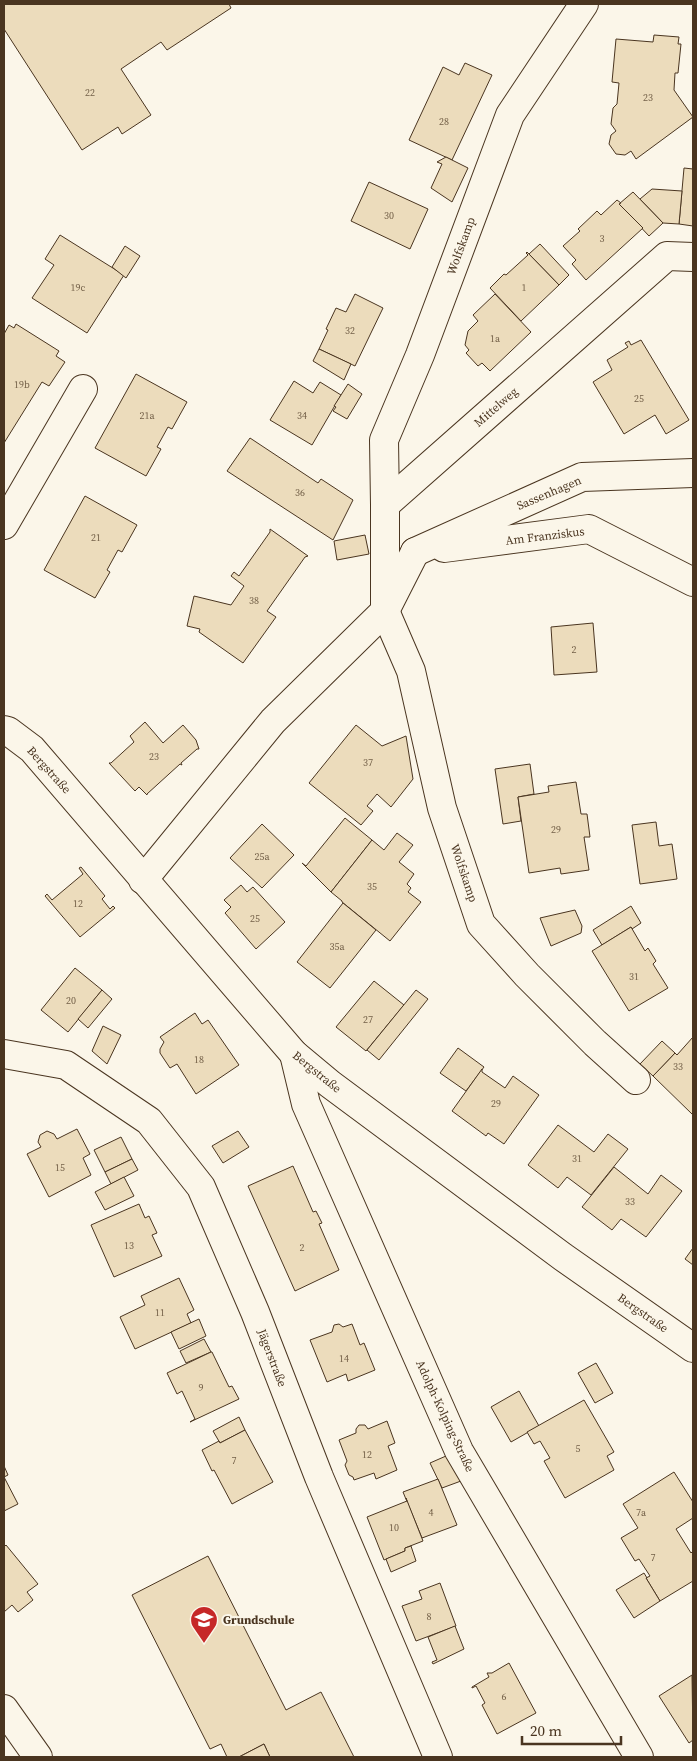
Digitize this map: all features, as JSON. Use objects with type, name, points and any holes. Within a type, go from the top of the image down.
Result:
[{"type":"street","name":"Wolfskamp","points":[[385,505],[384,440],[420,355],[510,115],[584,4]]},
{"type":"street","name":"Mittelweg","points":[[385,505],[667,256],[693,257]]},
{"type":"street","points":[[4,525],[84,388]]},
{"type":"street","name":"Sassenhagen","points":[[415,552],[582,477],[693,473]]},
{"type":"street","points":[[385,505],[385,611]]},
{"type":"street","name":"Am Franziskus","points":[[415,552],[589,530],[693,582]]},
{"type":"street","points":[[143,880],[273,721],[385,611],[415,552]]},
{"type":"street","name":"Wolfskamp","points":[[385,611],[411,671],[442,808],[482,924],[527,975],[636,1080]]},
{"type":"street","name":"Bergstraße","points":[[4,730],[32,749],[294,1054],[330,1084],[556,1252],[693,1348]]},
{"type":"street","name":"Jägerstraße","points":[[4,1054],[66,1065],[74,1070],[149,1121],[201,1187],[254,1312],[318,1477],[438,1757]]},
{"type":"street","name":"Adolph-Kolping-Straße","points":[[294,1054],[306,1104],[460,1451],[639,1757]]},
{"type":"street","points":[[4,1709],[38,1757]]},
{"type":"building","points":[[229,4],[231,8],[167,50],[161,42],[121,69],[151,115],[122,134],[118,127],[82,150],[4,29],[4,5]]},
{"type":"building","points":[[654,35],[679,37],[678,44],[681,44],[678,73],[675,73],[674,90],[693,117],[636,159],[631,151],[625,155],[616,154],[609,144],[611,135],[616,131],[611,124],[613,108],[617,104],[619,83],[612,82],[616,39],[653,42]]},
{"type":"building","points":[[465,63],[492,75],[452,160],[409,140],[443,67],[459,75]]},
{"type":"building","points":[[446,157],[468,168],[452,202],[431,188],[442,164],[437,162]]},
{"type":"building","points":[[684,168],[693,169],[693,226],[679,224]]},
{"type":"building","points":[[369,182],[428,209],[410,249],[351,221]]},
{"type":"building","points":[[652,189],[682,191],[679,224],[663,223],[640,199]]},
{"type":"building","points":[[633,192],[663,223],[649,236],[619,204]]},
{"type":"building","points":[[617,200],[643,228],[586,280],[572,264],[576,260],[563,246],[580,231],[578,229],[597,211],[601,215]]},
{"type":"building","points":[[60,235],[124,275],[87,333],[32,298],[54,265],[45,259]]},
{"type":"building","points":[[540,244],[569,275],[559,285],[529,254]]},
{"type":"building","points":[[125,246],[140,256],[126,278],[112,267]]},
{"type":"building","points":[[527,252],[559,285],[521,321],[490,288],[528,255]]},
{"type":"building","points":[[355,294],[383,308],[355,366],[319,349],[336,308],[346,312]]},
{"type":"building","points":[[495,294],[531,332],[490,371],[482,363],[478,366],[466,353],[469,350],[465,345],[468,331],[478,321],[473,315]]},
{"type":"building","points":[[16,324],[59,351],[56,356],[65,362],[49,386],[42,382],[4,443],[4,334],[9,325],[14,328]]},
{"type":"building","points":[[641,340],[689,420],[666,434],[655,415],[624,434],[593,382],[612,370],[607,360],[628,347],[625,343],[629,341],[631,345]]},
{"type":"building","points":[[319,349],[351,364],[344,380],[313,361]]},
{"type":"building","points":[[136,374],[187,402],[172,429],[168,427],[157,447],[161,449],[146,476],[95,448]]},
{"type":"building","points":[[294,381],[313,393],[320,382],[341,395],[312,445],[270,420]]},
{"type":"building","points":[[348,384],[362,394],[347,419],[333,411],[336,407],[334,406]]},
{"type":"building","points":[[250,438],[318,483],[321,479],[353,500],[333,540],[227,471]]},
{"type":"building","points":[[85,496],[137,525],[122,552],[118,550],[107,570],[110,572],[95,598],[44,570]]},
{"type":"building","points":[[270,529],[308,556],[305,557],[267,611],[276,617],[243,663],[199,632],[200,629],[187,626],[194,596],[231,605],[244,586],[231,576],[234,572],[239,576],[270,532]]},
{"type":"building","points":[[365,535],[369,554],[337,560],[334,541]]},
{"type":"building","points":[[593,623],[597,672],[554,675],[551,627]]},
{"type":"building","points":[[145,722],[163,743],[183,725],[196,740],[199,749],[147,795],[139,787],[135,791],[109,763],[134,742],[130,736]]},
{"type":"building","points":[[356,725],[382,746],[406,736],[413,779],[391,807],[377,794],[367,806],[373,811],[361,825],[309,783]]},
{"type":"building","points":[[530,764],[534,794],[518,797],[521,821],[503,824],[495,769]]},
{"type":"building","points":[[576,782],[581,814],[587,814],[590,837],[584,837],[589,870],[561,874],[560,868],[529,873],[518,797],[549,792],[548,786]]},
{"type":"building","points":[[345,818],[372,840],[331,892],[302,863],[306,866]]},
{"type":"building","points":[[656,822],[659,846],[672,844],[677,879],[640,884],[632,825]]},
{"type":"building","points":[[262,824],[294,855],[262,888],[230,858]]},
{"type":"building","points":[[397,833],[413,845],[399,862],[414,874],[407,884],[411,888],[408,892],[421,902],[390,941],[331,892],[372,840],[384,850]]},
{"type":"building","points":[[81,867],[105,896],[102,899],[110,909],[113,906],[115,908],[80,937],[45,896],[47,894],[52,900],[83,874],[79,868]]},
{"type":"building","points":[[241,885],[247,892],[253,887],[285,922],[256,949],[225,913],[231,907],[224,900]]},
{"type":"building","points":[[343,903],[376,930],[330,988],[297,962]]},
{"type":"building","points":[[631,906],[641,923],[602,945],[593,930]]},
{"type":"building","points":[[575,910],[582,926],[581,933],[551,946],[540,918]]},
{"type":"building","points":[[631,927],[645,951],[648,948],[656,961],[653,964],[668,988],[629,1011],[592,951]]},
{"type":"building","points":[[75,968],[102,990],[68,1032],[41,1010]]},
{"type":"building","points":[[374,981],[404,1005],[366,1051],[336,1027]]},
{"type":"building","points":[[102,990],[112,999],[88,1028],[78,1019]]},
{"type":"building","points":[[416,990],[428,999],[379,1060],[367,1050]]},
{"type":"building","points":[[195,1013],[202,1024],[208,1020],[239,1065],[196,1094],[177,1064],[170,1068],[160,1053],[164,1042],[160,1037]]},
{"type":"building","points":[[103,1026],[121,1035],[107,1064],[92,1051]]},
{"type":"building","points":[[693,1037],[693,1115],[653,1076],[675,1053],[677,1055]]},
{"type":"building","points":[[662,1041],[675,1053],[653,1076],[640,1064]]},
{"type":"building","points":[[458,1048],[484,1067],[466,1091],[440,1073]]},
{"type":"building","points":[[482,1069],[482,1072],[505,1088],[513,1076],[539,1095],[504,1144],[488,1133],[486,1136],[452,1111]]},
{"type":"building","points":[[558,1125],[594,1152],[608,1134],[628,1149],[591,1195],[567,1177],[558,1188],[528,1165]]},
{"type":"building","points":[[77,1129],[90,1154],[83,1158],[91,1175],[49,1197],[27,1154],[41,1147],[38,1142],[40,1135],[47,1131],[54,1134],[57,1139]]},
{"type":"building","points":[[238,1131],[249,1147],[223,1163],[212,1146]]},
{"type":"building","points":[[121,1137],[132,1159],[105,1172],[94,1150]]},
{"type":"building","points":[[132,1159],[138,1170],[111,1184],[105,1172]]},
{"type":"building","points":[[293,1166],[313,1212],[316,1211],[322,1223],[319,1224],[339,1270],[295,1291],[248,1186]]},
{"type":"building","points":[[614,1167],[648,1194],[661,1175],[682,1191],[646,1237],[621,1219],[612,1230],[582,1207]]},
{"type":"building","points":[[124,1177],[134,1196],[105,1210],[95,1192]]},
{"type":"building","points":[[139,1204],[145,1218],[149,1216],[157,1233],[152,1235],[162,1256],[114,1277],[91,1225]]},
{"type":"building","points":[[693,1248],[693,1265],[685,1259]]},
{"type":"building","points":[[179,1278],[194,1310],[187,1314],[191,1323],[135,1349],[120,1317],[145,1305],[141,1296]]},
{"type":"building","points":[[199,1319],[206,1336],[179,1349],[171,1332]]},
{"type":"building","points":[[339,1324],[343,1327],[352,1324],[360,1345],[364,1343],[375,1370],[348,1381],[346,1374],[327,1382],[310,1340],[332,1332],[334,1325]]},
{"type":"building","points":[[204,1339],[211,1352],[186,1363],[180,1351]]},
{"type":"building","points":[[211,1352],[229,1387],[232,1386],[239,1399],[190,1422],[195,1419],[182,1391],[177,1394],[167,1373]]},
{"type":"building","points":[[596,1363],[613,1393],[595,1403],[578,1373]]},
{"type":"building","points":[[519,1391],[539,1426],[511,1442],[491,1407]]},
{"type":"building","points":[[584,1400],[614,1452],[607,1456],[614,1470],[565,1498],[544,1461],[550,1458],[540,1441],[534,1444],[527,1432]]},
{"type":"building","points":[[239,1417],[245,1430],[220,1443],[213,1431]]},
{"type":"building","points":[[387,1421],[395,1443],[388,1446],[397,1470],[376,1479],[374,1473],[354,1480],[349,1475],[345,1465],[347,1461],[339,1440],[356,1433],[359,1425],[365,1425],[368,1429]]},
{"type":"building","points":[[245,1430],[273,1482],[232,1504],[202,1450]]},
{"type":"building","points":[[446,1456],[461,1481],[442,1488],[430,1463]]},
{"type":"building","points":[[4,1466],[8,1475],[4,1477]]},
{"type":"building","points":[[674,1472],[693,1502],[693,1518],[676,1529],[691,1553],[693,1551],[693,1581],[660,1601],[646,1578],[650,1576],[639,1559],[635,1561],[621,1538],[638,1528],[623,1504]]},
{"type":"building","points":[[4,1477],[18,1504],[4,1511]]},
{"type":"building","points":[[438,1479],[457,1525],[422,1538],[403,1492]]},
{"type":"building","points":[[406,1498],[423,1541],[405,1548],[405,1551],[384,1560],[367,1517],[407,1501]]},
{"type":"building","points":[[6,1545],[38,1584],[27,1592],[33,1600],[18,1612],[12,1605],[4,1612],[4,1547]]},
{"type":"building","points":[[411,1546],[416,1561],[391,1572],[386,1559],[405,1551],[405,1548]]},
{"type":"building","name":"Grundschule","points":[[208,1556],[286,1710],[321,1692],[354,1757],[270,1757],[264,1744],[239,1757],[227,1757],[221,1744],[210,1749],[132,1595]]},
{"type":"building","points":[[644,1573],[660,1601],[634,1618],[616,1590]]},
{"type":"building","points":[[440,1583],[456,1626],[416,1641],[402,1606],[422,1599],[419,1591]]},
{"type":"building","points":[[455,1626],[464,1649],[433,1664],[432,1662],[437,1660],[428,1637]]},
{"type":"building","points":[[509,1663],[536,1713],[497,1734],[482,1705],[485,1703],[476,1686],[472,1687],[489,1677],[487,1673],[492,1673]]},
{"type":"building","points":[[692,1675],[693,1740],[689,1743],[659,1696]]},
{"type":"building","points":[[264,1744],[270,1757],[239,1757]]},
{"type":"place","name":"Grundschule","points":[[204,1644]]}]
